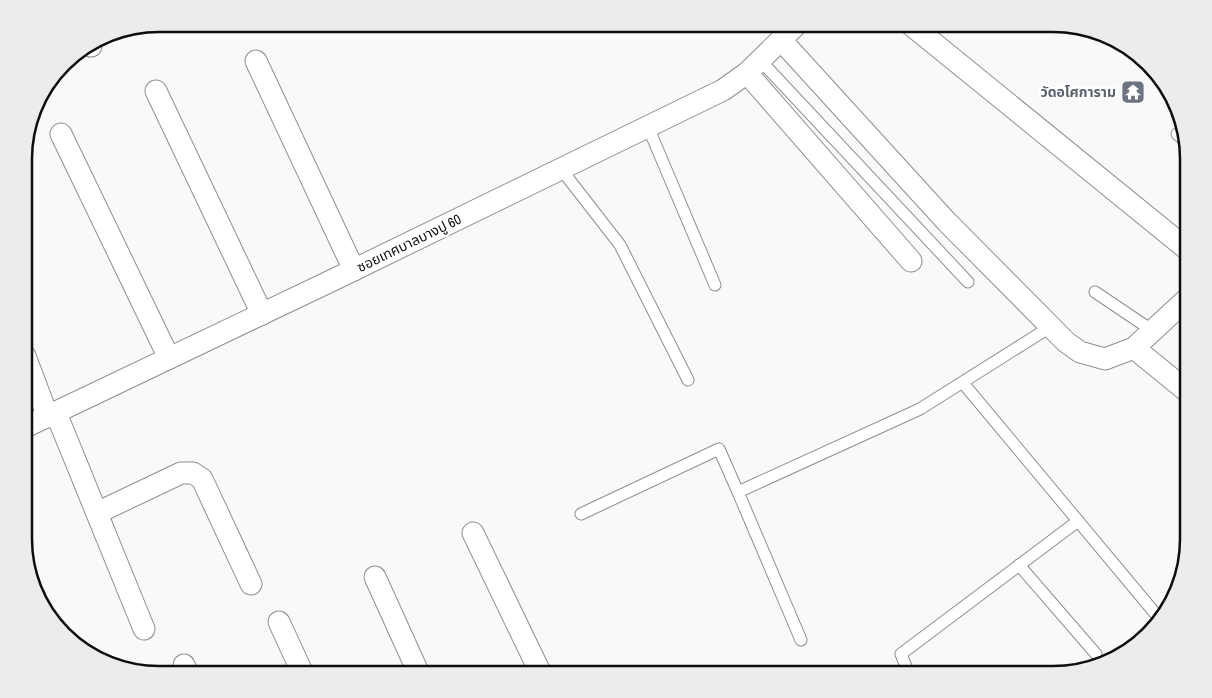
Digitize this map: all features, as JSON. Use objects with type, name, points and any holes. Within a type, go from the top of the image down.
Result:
[{"type":"street","name":"ซอยเทศบาลบางปู 60","points":[[32,424],[354,270],[723,90],[754,67],[784,32]]},
{"type":"street","points":[[788,32],[946,221],[1050,327],[1080,352],[1105,359],[1134,348],[1179,306]]},
{"type":"street","points":[[920,32],[1179,243]]},
{"type":"street","points":[[256,61],[354,270]]},
{"type":"street","points":[[754,67],[911,261]]},
{"type":"street","points":[[156,91],[262,314]]},
{"type":"street","points":[[61,134],[169,358]]},
{"type":"street","points":[[1134,348],[1179,385]]},
{"type":"street","points":[[32,371],[97,513],[144,629]]},
{"type":"street","points":[[97,513],[181,473],[193,473],[202,479],[252,584]]},
{"type":"street","points":[[473,533],[537,666]]},
{"type":"street","points":[[375,577],[415,666]]},
{"type":"street","points":[[279,622],[299,666]]},
{"type":"lane","points":[[754,67],[968,282]]},
{"type":"lane","points":[[648,127],[715,285]]},
{"type":"lane","points":[[562,169],[620,244],[688,380]]},
{"type":"lane","points":[[1095,292],[1153,331]]},
{"type":"lane","points":[[738,492],[920,409],[1050,327]]},
{"type":"lane","points":[[963,382],[1155,613]]},
{"type":"lane","points":[[582,514],[719,448],[802,640]]},
{"type":"lane","points":[[905,665],[901,654],[1078,521]]},
{"type":"lane","points":[[1019,565],[1096,654]]},
{"type":"place","name":"วัดอโศการาม","points":[[1133,92]]}]
